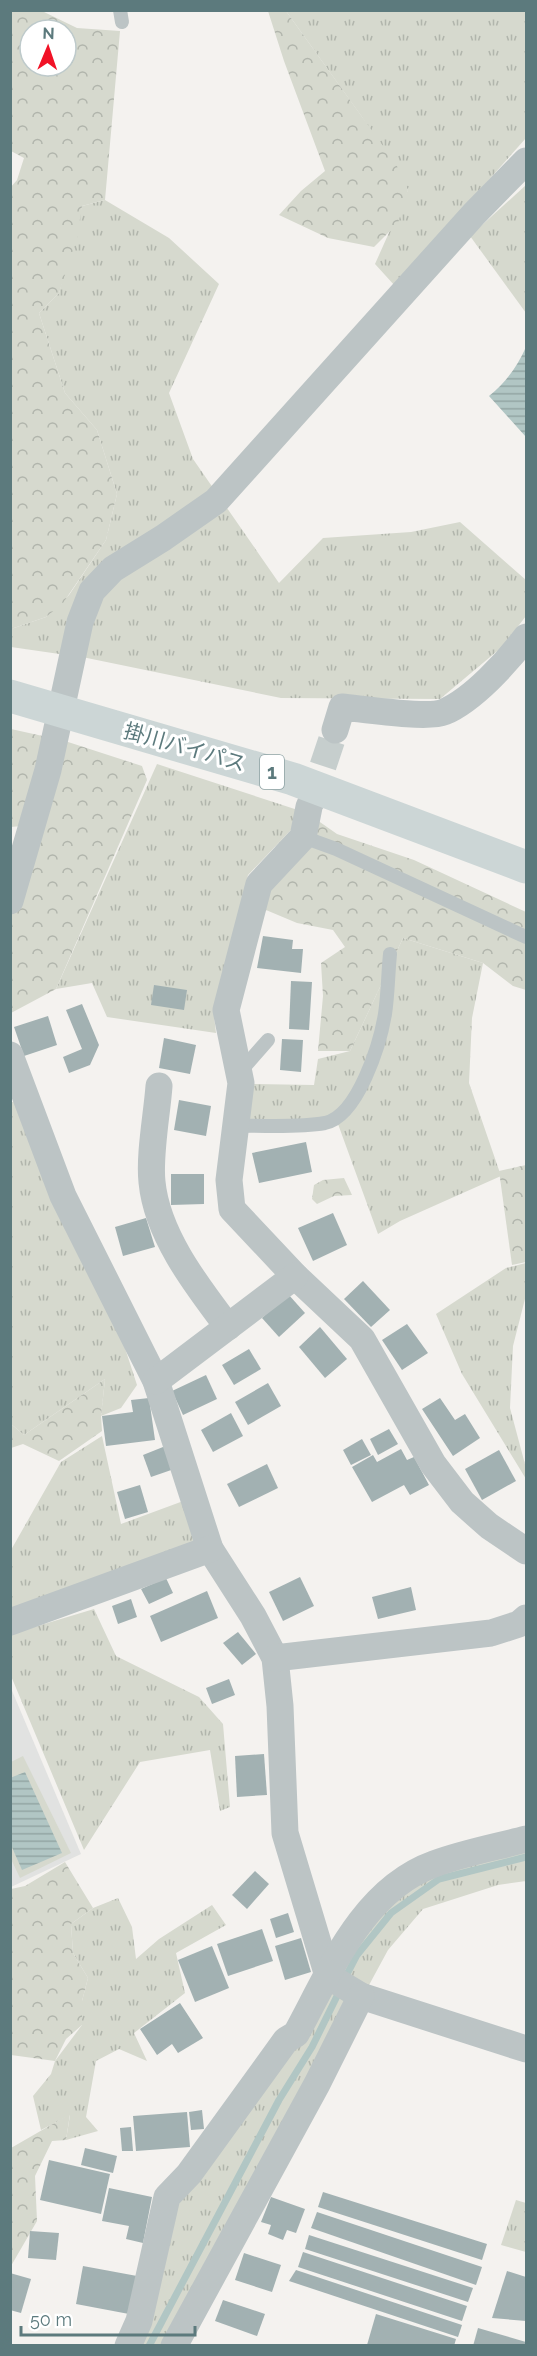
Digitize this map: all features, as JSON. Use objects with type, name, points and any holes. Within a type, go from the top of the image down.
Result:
[{"type":"highway","name":"掛川バイパス","points":[[10,696],[293,778],[526,867]]},
{"type":"street","points":[[10,901],[48,770],[80,622],[92,591],[112,569],[164,538],[216,501],[474,214],[526,161]]},
{"type":"street","points":[[335,730],[342,707],[426,714],[444,713],[505,665],[526,638]]},
{"type":"street","points":[[309,807],[303,837],[259,884],[226,1010],[241,1083],[229,1180],[232,1209],[296,1276],[362,1339],[433,1464],[462,1502],[489,1526],[526,1551]]},
{"type":"street","points":[[10,1056],[63,1196],[156,1382],[210,1549],[253,1616],[275,1658],[280,1706],[285,1833],[331,1978],[361,1996],[526,2049]]},
{"type":"street","points":[[159,1086],[152,1182],[166,1236],[201,1291],[228,1327]]},
{"type":"street","points":[[156,1382],[296,1276]]},
{"type":"street","points":[[10,1622],[210,1549]]},
{"type":"street","points":[[275,1658],[491,1633],[519,1624],[526,1618]]},
{"type":"street","points":[[128,2346],[139,2322],[167,2198],[189,2174],[286,2040],[296,2034],[331,1978],[363,1917],[396,1885],[432,1864],[526,1839]]},
{"type":"street","points":[[174,2346],[317,2084],[361,1996]]},
{"type":"lane","points":[[303,837],[336,849],[526,937]]},
{"type":"lane","points":[[237,1126],[326,1123],[343,1114],[367,1074],[376,1046],[385,1014],[390,954]]},
{"type":"lane","points":[[239,1073],[268,1040]]},
{"type":"shaded area","points":[[526,347],[526,437],[489,396],[510,374]]},
{"type":"shaded area","points":[[10,1686],[81,1854],[11,1887],[10,1887]]},
{"type":"shaded area","points":[[25,1772],[62,1853],[22,1870],[11,1845],[10,1778]]},
{"type":"green space","points":[[11,10],[42,11],[56,18],[18,18],[18,78],[78,78],[78,28],[120,31],[105,200],[82,206],[77,238],[59,293],[39,313],[65,393],[97,430],[117,494],[106,540],[63,603],[46,617],[11,629],[10,188],[17,180],[24,158],[11,151]]},
{"type":"green space","points":[[268,11],[286,11],[396,164],[408,190],[398,223],[374,247],[328,238],[279,215],[301,191],[325,171]]},
{"type":"green space","points":[[286,11],[526,11],[526,138],[395,286],[375,264],[408,190],[362,117]]},
{"type":"green space","points":[[526,185],[526,313],[470,236]]},
{"type":"green space","points":[[105,200],[169,238],[219,284],[169,393],[193,459],[279,583],[323,538],[411,532],[460,522],[526,580],[526,616],[502,647],[440,699],[281,698],[87,658],[11,647],[11,629],[46,617],[69,595],[106,540],[117,494],[97,430],[65,393],[39,313],[59,293],[82,206]]},
{"type":"green space","points":[[11,729],[65,741],[142,766],[147,780],[56,989],[11,1013],[11,904],[32,825],[11,827]]},
{"type":"green space","points":[[157,764],[307,813],[248,875],[214,1016],[216,1033],[107,1017],[92,983],[56,989]]},
{"type":"green space","points":[[307,813],[337,834],[414,860],[526,912],[526,990],[513,986],[483,963],[403,938],[350,1051],[318,1051],[323,996],[321,963],[345,947],[333,930],[297,923],[266,910],[241,909],[276,846]]},
{"type":"green space","points":[[403,938],[483,963],[472,1018],[469,1083],[501,1176],[400,1221],[378,1234],[338,1124],[249,1121],[252,1084],[314,1085],[318,1059],[350,1051]]},
{"type":"green space","points":[[15,1101],[98,1265],[137,1385],[121,1408],[101,1416],[105,1379],[24,1435],[11,1424],[10,1103]]},
{"type":"green space","points":[[526,1165],[526,1262],[512,1265],[499,1171]]},
{"type":"green space","points":[[344,1178],[352,1195],[334,1196],[317,1204],[312,1199],[314,1185],[323,1180]]},
{"type":"green space","points":[[526,1263],[526,1295],[513,1346],[510,1408],[526,1468],[526,1479],[462,1374],[436,1314],[506,1268]]},
{"type":"green space","points":[[105,1379],[101,1416],[102,1431],[59,1461],[23,1444],[11,1448],[11,1424],[24,1435]]},
{"type":"green space","points":[[102,1436],[121,1524],[186,1500],[196,1547],[11,1616],[11,1550],[61,1462]]},
{"type":"green space","points":[[94,1609],[116,1656],[199,1697],[223,1724],[230,1807],[220,1811],[210,1750],[140,1762],[84,1850],[11,1676],[11,1634]]},
{"type":"green space","points":[[23,1756],[71,1853],[20,1878],[11,1859],[11,1762]]},
{"type":"green space","points":[[526,1839],[526,1881],[498,1885],[423,1909],[388,1950],[174,2345],[128,2346],[167,2197],[344,1948],[412,1876]]},
{"type":"green space","points":[[65,1862],[93,1908],[71,1924],[73,1953],[88,1978],[82,2001],[82,2025],[66,2039],[55,2061],[11,2055],[11,1889],[25,1886]]},
{"type":"green space","points":[[118,1898],[132,1927],[136,1959],[159,1939],[212,1905],[226,1925],[176,1953],[185,1993],[134,2033],[147,2061],[119,2049],[96,2061],[86,2117],[98,2131],[66,2140],[70,2115],[41,2130],[33,2096],[51,2074],[55,2061],[82,2025],[82,2001],[88,1978],[73,1953],[71,1924],[93,1908]]},
{"type":"green space","points":[[70,2114],[66,2140],[52,2141],[35,2176],[37,2221],[11,2266],[11,2148]]},
{"type":"green space","points":[[516,2200],[526,2203],[526,2252],[501,2245]]},
{"type":"building","points":[[263,936],[293,940],[292,949],[303,949],[301,973],[257,968]]},
{"type":"building","points":[[291,981],[312,982],[309,1030],[289,1029]]},
{"type":"building","points":[[154,985],[187,990],[184,1010],[151,1005]]},
{"type":"building","points":[[82,1004],[99,1045],[90,1065],[69,1073],[63,1057],[82,1049],[66,1010]]},
{"type":"building","points":[[48,1016],[57,1045],[24,1056],[14,1027]]},
{"type":"building","points":[[164,1038],[196,1045],[190,1074],[159,1068]]},
{"type":"building","points":[[282,1039],[303,1040],[301,1072],[280,1070]]},
{"type":"building","points":[[179,1100],[211,1106],[206,1136],[174,1130]]},
{"type":"building","points":[[306,1142],[312,1172],[259,1183],[252,1153]]},
{"type":"building","points":[[171,1174],[204,1174],[204,1204],[171,1205]]},
{"type":"building","points":[[333,1213],[347,1245],[313,1261],[298,1228]]},
{"type":"building","points":[[146,1218],[155,1247],[123,1256],[115,1227]]},
{"type":"building","points":[[363,1281],[390,1310],[371,1327],[344,1299]]},
{"type":"building","points":[[288,1294],[305,1313],[279,1337],[262,1318]]},
{"type":"building","points":[[407,1324],[428,1353],[402,1370],[382,1340]]},
{"type":"building","points":[[320,1327],[347,1359],[325,1378],[299,1347]]},
{"type":"building","points":[[249,1349],[261,1369],[234,1385],[222,1365]]},
{"type":"building","points":[[206,1375],[217,1399],[183,1415],[172,1391]]},
{"type":"building","points":[[268,1383],[281,1406],[248,1425],[235,1402]]},
{"type":"building","points":[[149,1398],[155,1440],[106,1446],[102,1416],[133,1412],[131,1400]]},
{"type":"building","points":[[440,1398],[455,1420],[465,1414],[480,1438],[453,1456],[422,1409]]},
{"type":"building","points":[[231,1413],[243,1436],[213,1452],[201,1430]]},
{"type":"building","points":[[389,1429],[398,1444],[378,1455],[370,1439]]},
{"type":"building","points":[[362,1439],[371,1455],[351,1465],[343,1450]]},
{"type":"building","points":[[168,1445],[177,1468],[151,1477],[143,1455]]},
{"type":"building","points":[[401,1449],[407,1460],[414,1457],[429,1485],[410,1495],[404,1485],[372,1502],[352,1467],[373,1455],[377,1462]]},
{"type":"building","points":[[499,1450],[516,1481],[482,1500],[465,1469]]},
{"type":"building","points":[[267,1464],[278,1488],[239,1507],[227,1484]]},
{"type":"building","points":[[140,1485],[148,1512],[125,1519],[117,1492]]},
{"type":"building","points":[[300,1577],[314,1606],[283,1621],[269,1592]]},
{"type":"building","points":[[166,1578],[173,1593],[149,1604],[141,1589]]},
{"type":"building","points":[[411,1587],[416,1610],[378,1619],[372,1597]]},
{"type":"building","points":[[207,1591],[218,1618],[161,1642],[150,1616]]},
{"type":"building","points":[[131,1599],[137,1617],[118,1624],[112,1606]]},
{"type":"building","points":[[238,1632],[256,1654],[242,1665],[223,1643]]},
{"type":"building","points":[[229,1679],[235,1695],[212,1704],[206,1688]]},
{"type":"building","points":[[264,1754],[267,1795],[237,1797],[235,1756]]},
{"type":"building","points":[[255,1871],[269,1884],[247,1909],[232,1895]]},
{"type":"building","points":[[288,1913],[294,1932],[276,1938],[270,1919]]},
{"type":"building","points":[[262,1929],[273,1961],[228,1976],[217,1944]]},
{"type":"building","points":[[301,1938],[311,1972],[285,1980],[275,1946]]},
{"type":"building","points":[[212,1946],[229,1988],[195,2002],[178,1960]]},
{"type":"building","points":[[180,2003],[203,2038],[178,2053],[172,2044],[157,2055],[140,2029]]},
{"type":"building","points":[[202,2110],[204,2129],[191,2130],[189,2112]]},
{"type":"building","points":[[187,2112],[190,2147],[136,2151],[133,2116]]},
{"type":"building","points":[[131,2127],[133,2151],[122,2151],[120,2128]]},
{"type":"building","points":[[85,2148],[117,2156],[113,2173],[81,2165]]},
{"type":"building","points":[[49,2160],[110,2174],[101,2214],[40,2200]]},
{"type":"building","points":[[109,2188],[152,2197],[143,2243],[126,2239],[129,2226],[102,2221]]},
{"type":"building","points":[[323,2192],[487,2244],[482,2260],[318,2207]]},
{"type":"building","points":[[271,2197],[305,2209],[296,2233],[287,2230],[283,2240],[268,2234],[271,2225],[261,2222]]},
{"type":"building","points":[[317,2212],[482,2267],[476,2285],[311,2228]]},
{"type":"building","points":[[30,2231],[59,2233],[56,2260],[28,2258]]},
{"type":"building","points":[[309,2235],[473,2288],[468,2302],[305,2249]]},
{"type":"building","points":[[303,2252],[467,2306],[462,2321],[298,2267]]},
{"type":"building","points":[[244,2253],[281,2265],[272,2292],[235,2280]]},
{"type":"building","points":[[83,2266],[137,2276],[129,2314],[76,2304]]},
{"type":"building","points":[[296,2270],[462,2325],[458,2337],[289,2281]]},
{"type":"building","points":[[507,2271],[526,2277],[526,2321],[492,2318]]},
{"type":"building","points":[[10,2273],[31,2279],[21,2313],[10,2310]]},
{"type":"building","points":[[223,2300],[265,2314],[257,2336],[215,2321]]},
{"type":"building","points":[[376,2314],[456,2339],[454,2346],[367,2345]]},
{"type":"building","points":[[478,2328],[526,2342],[526,2346],[473,2346]]},
{"type":"waterway","points":[[344,1980],[357,1955],[391,1913],[439,1879],[526,1857]]},
{"type":"waterway","points":[[149,2346],[279,2100],[312,2047],[340,1990]]},
{"type":"tunnel","points":[[310,805],[335,730]]}]
